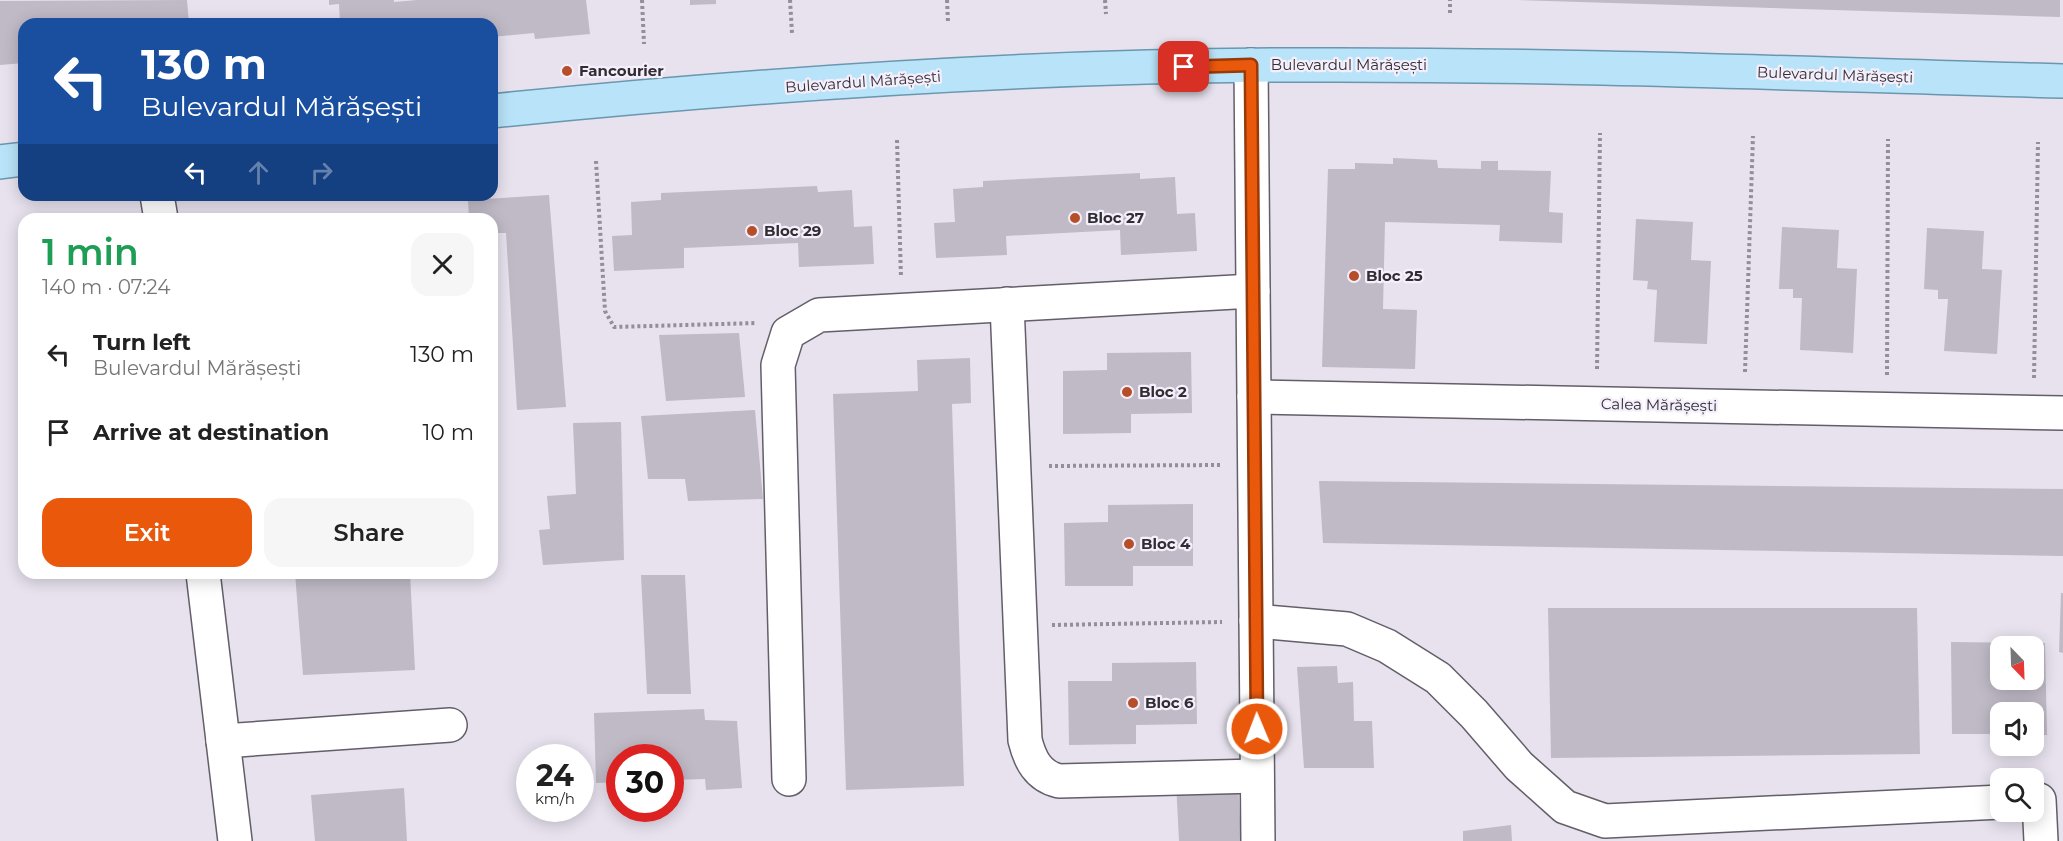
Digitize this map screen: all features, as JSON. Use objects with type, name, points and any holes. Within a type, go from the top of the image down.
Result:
[{"type":"main road","name":"Bulevardul Mărășești","points":[[498,111],[870,81],[1048,71],[1251,65],[1508,66],[2063,81]]},
{"type":"main road","points":[[0,162],[18,160]]},
{"type":"street","points":[[1251,65],[1258,841]]},
{"type":"street","points":[[789,778],[778,365],[788,333],[804,321],[819,315],[1253,291]]},
{"type":"street","points":[[1007,304],[1025,740],[1029,754],[1046,778],[1072,782],[1257,776]]},
{"type":"street","name":"Calea Mărășești","points":[[1254,398],[2048,412]]},
{"type":"street","points":[[204,579],[234,841]]},
{"type":"street","points":[[1256,621],[1347,629],[1387,646],[1437,678],[1474,714],[1519,766],[1565,807],[1606,831],[1990,803]]},
{"type":"street","points":[[222,741],[450,725]]},
{"type":"street","points":[[2040,822],[2041,841]]},
{"type":"path","points":[[642,0],[645,45]]},
{"type":"path","points":[[790,0],[792,33]]},
{"type":"path","points":[[947,0],[948,22]]},
{"type":"path","points":[[1105,0],[1106,14]]},
{"type":"path","points":[[1450,0],[1450,13]]},
{"type":"path","points":[[1597,404],[1600,133]]},
{"type":"path","points":[[1744,406],[1753,136]]},
{"type":"path","points":[[1887,409],[1888,139]]},
{"type":"path","points":[[897,140],[902,310]]},
{"type":"path","points":[[2038,142],[2048,412]]},
{"type":"path","points":[[596,160],[605,310],[614,327],[804,321]]},
{"type":"path","points":[[1014,466],[1255,465]]},
{"type":"path","points":[[1021,626],[1256,621]]},
{"type":"building","points":[[187,0],[188,18],[18,18],[18,64],[0,65],[0,1]]},
{"type":"building","points":[[329,0],[394,0],[394,2],[586,0],[590,34],[535,39],[534,33],[498,36],[498,18],[340,18],[339,4],[329,5]]},
{"type":"building","points":[[690,0],[716,0],[716,4],[690,5]]},
{"type":"building","points":[[1516,0],[2060,0],[2060,17]]},
{"type":"building","name":"Bloc 25","points":[[1393,158],[1437,160],[1438,168],[1481,169],[1481,161],[1498,161],[1498,170],[1551,171],[1549,212],[1563,213],[1562,243],[1499,241],[1500,225],[1385,222],[1383,309],[1417,310],[1415,369],[1322,367],[1328,169],[1355,169],[1355,163],[1393,164]]},
{"type":"building","name":"Bloc 27","points":[[1140,173],[1140,179],[1175,177],[1177,214],[1195,213],[1197,251],[1121,255],[1120,230],[1006,236],[1007,255],[936,258],[934,223],[955,222],[953,189],[983,187],[983,181]]},
{"type":"building","name":"Bloc 29","points":[[817,186],[818,192],[852,190],[854,227],[872,226],[874,264],[799,267],[798,243],[684,248],[684,268],[614,271],[612,236],[632,235],[631,202],[661,200],[661,193]]},
{"type":"building","points":[[549,195],[566,407],[517,410],[506,233],[498,233],[498,213],[469,213],[468,201],[498,201],[498,198]]},
{"type":"building","points":[[1636,219],[1693,222],[1691,260],[1711,261],[1707,344],[1654,342],[1657,290],[1647,289],[1648,281],[1633,280]]},
{"type":"building","points":[[1782,227],[1839,230],[1837,268],[1857,269],[1853,353],[1800,350],[1802,298],[1793,298],[1793,289],[1779,289]]},
{"type":"building","points":[[1927,228],[1984,231],[1982,269],[2002,270],[1997,354],[1944,351],[1948,299],[1938,299],[1938,290],[1924,289]]},
{"type":"building","points":[[739,333],[745,397],[666,401],[659,335]]},
{"type":"building","name":"Bloc 2","points":[[1191,352],[1192,413],[1131,414],[1131,433],[1063,434],[1063,371],[1107,370],[1107,353]]},
{"type":"building","points":[[970,358],[971,403],[952,404],[964,786],[846,790],[833,394],[918,391],[917,360]]},
{"type":"building","points":[[755,410],[763,499],[688,501],[685,479],[648,479],[641,416]]},
{"type":"building","points":[[621,422],[624,560],[543,565],[539,530],[550,529],[547,496],[576,494],[573,423]]},
{"type":"building","points":[[1319,481],[2063,489],[2063,556],[1323,543]]},
{"type":"building","name":"Bloc 4","points":[[1193,504],[1193,566],[1133,566],[1133,586],[1065,586],[1064,523],[1108,522],[1108,505]]},
{"type":"building","points":[[641,575],[685,575],[691,694],[647,694]]},
{"type":"building","points":[[295,579],[410,579],[415,670],[303,675]]},
{"type":"building","points":[[2061,593],[2063,593],[2063,653],[2059,652]]},
{"type":"building","points":[[1548,608],[1917,608],[1920,754],[1551,758]]},
{"type":"building","points":[[1951,642],[1990,642],[1990,690],[2044,690],[2045,643],[2047,735],[2044,735],[2044,702],[1990,702],[1990,734],[1952,734]]},
{"type":"building","name":"Bloc 6","points":[[1196,662],[1197,724],[1136,725],[1136,744],[1069,745],[1068,681],[1112,681],[1112,663]]},
{"type":"building","points":[[1337,666],[1338,683],[1353,682],[1354,721],[1372,721],[1374,768],[1304,768],[1297,667]]},
{"type":"building","points":[[704,709],[705,720],[737,721],[742,788],[706,790],[705,779],[684,780],[684,744],[606,744],[606,783],[596,783],[594,713]]},
{"type":"building","points":[[1238,781],[1241,841],[1179,841],[1176,782]]},
{"type":"building","points":[[404,788],[407,841],[315,841],[311,795]]},
{"type":"building","points":[[1511,825],[1512,841],[1463,841],[1463,831]]},
{"type":"place","name":"Fancourier","points":[[567,71]]},
{"type":"place","name":"Bloc 27","points":[[1075,218]]},
{"type":"place","name":"Bloc 29","points":[[752,231]]},
{"type":"place","name":"Bloc 25","points":[[1354,276]]},
{"type":"place","name":"Bloc 2","points":[[1127,392]]},
{"type":"place","name":"Bloc 4","points":[[1129,544]]},
{"type":"place","name":"Bloc 6","points":[[1133,703]]},
{"type":"route","points":[[1184,67],[1251,65],[1257,729]]}]
